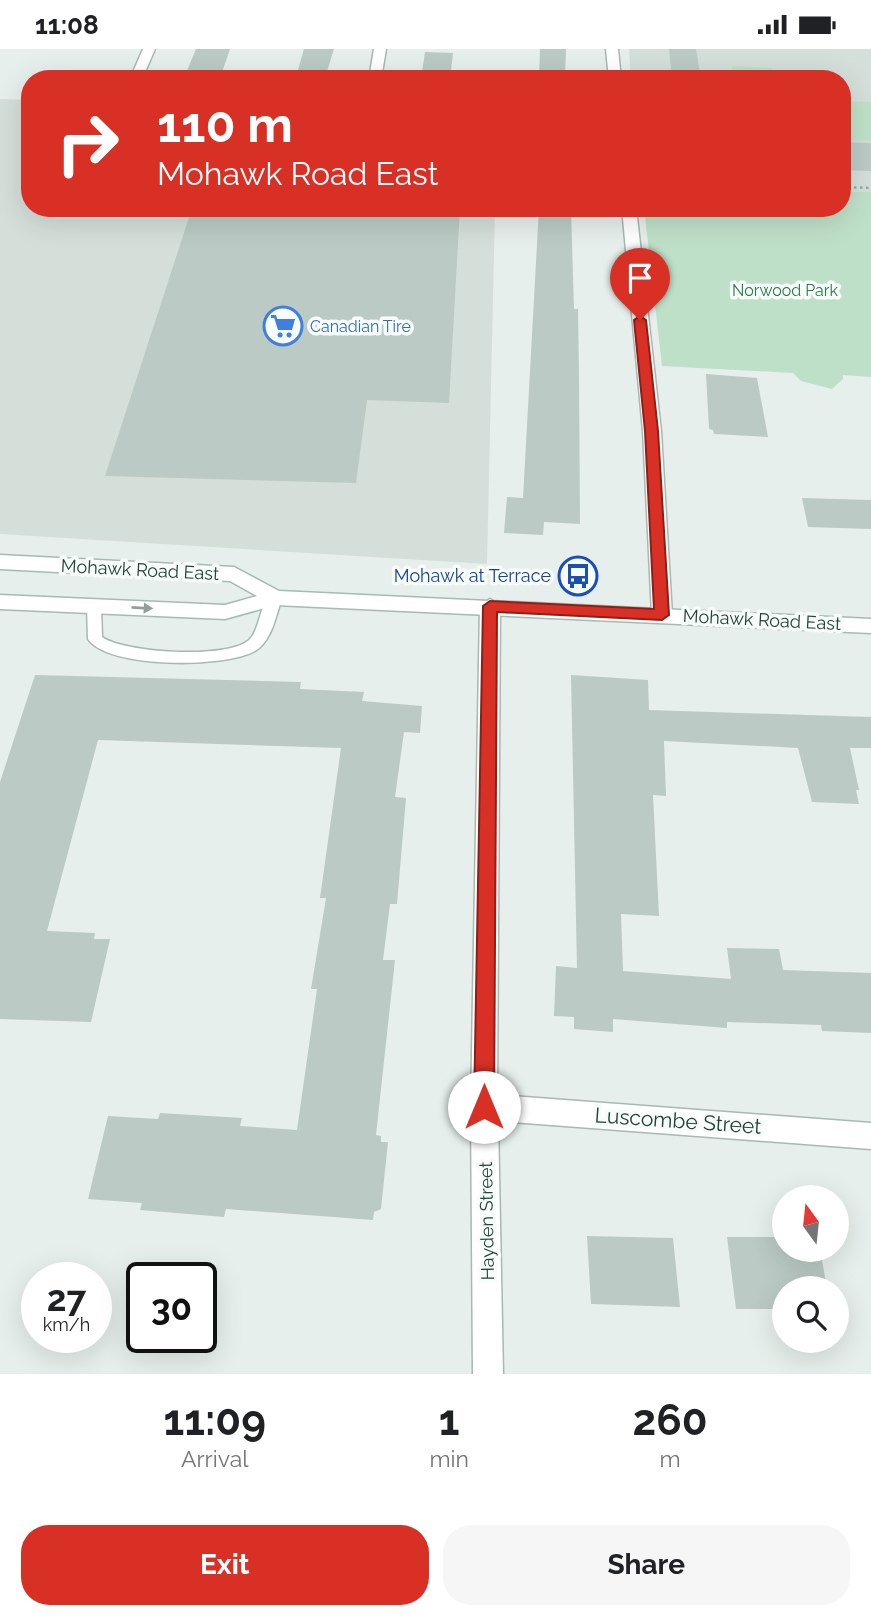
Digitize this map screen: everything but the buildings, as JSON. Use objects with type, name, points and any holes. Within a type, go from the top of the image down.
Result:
[{"type":"street","points":[[140,70],[149,49]]},
{"type":"street","points":[[376,70],[380,49]]},
{"type":"street","points":[[612,49],[614,70]]},
{"type":"street","points":[[630,217],[652,431],[662,615]]},
{"type":"street","name":"Mohawk Road East","points":[[0,562],[234,575],[275,598]]},
{"type":"street","name":"Mohawk Road East","points":[[0,602],[225,612],[275,598],[871,626]]},
{"type":"street","name":"Hayden Street","points":[[488,1374],[484,1107],[490,606]]},
{"type":"street","name":"Luscombe Street","points":[[484,1107],[871,1136]]},
{"type":"lane","points":[[94,605],[95,639],[108,648],[183,657],[220,657],[252,646],[261,636],[275,598]]},
{"type":"path","points":[[851,187],[871,188]]},
{"type":"shaded area","points":[[629,49],[871,49],[871,192],[851,191],[851,70],[630,70]]},
{"type":"shaded area","points":[[0,99],[21,100],[21,217],[495,217],[487,564],[0,534]]},
{"type":"green space","points":[[732,66],[772,70],[733,70]]},
{"type":"green space","points":[[851,101],[871,102],[871,141],[851,140]]},
{"type":"green space","name":"Norwood Park","points":[[851,191],[871,192],[871,377],[843,375],[843,379],[832,389],[801,381],[793,373],[662,366],[645,217],[851,217]]},
{"type":"place","name":"Canadian Tire","points":[[283,326]]},
{"type":"place","name":"Mohawk at Terrace","points":[[578,576]]},
{"type":"route","points":[[484,1107],[490,606],[662,615],[652,431],[640,320]]}]
